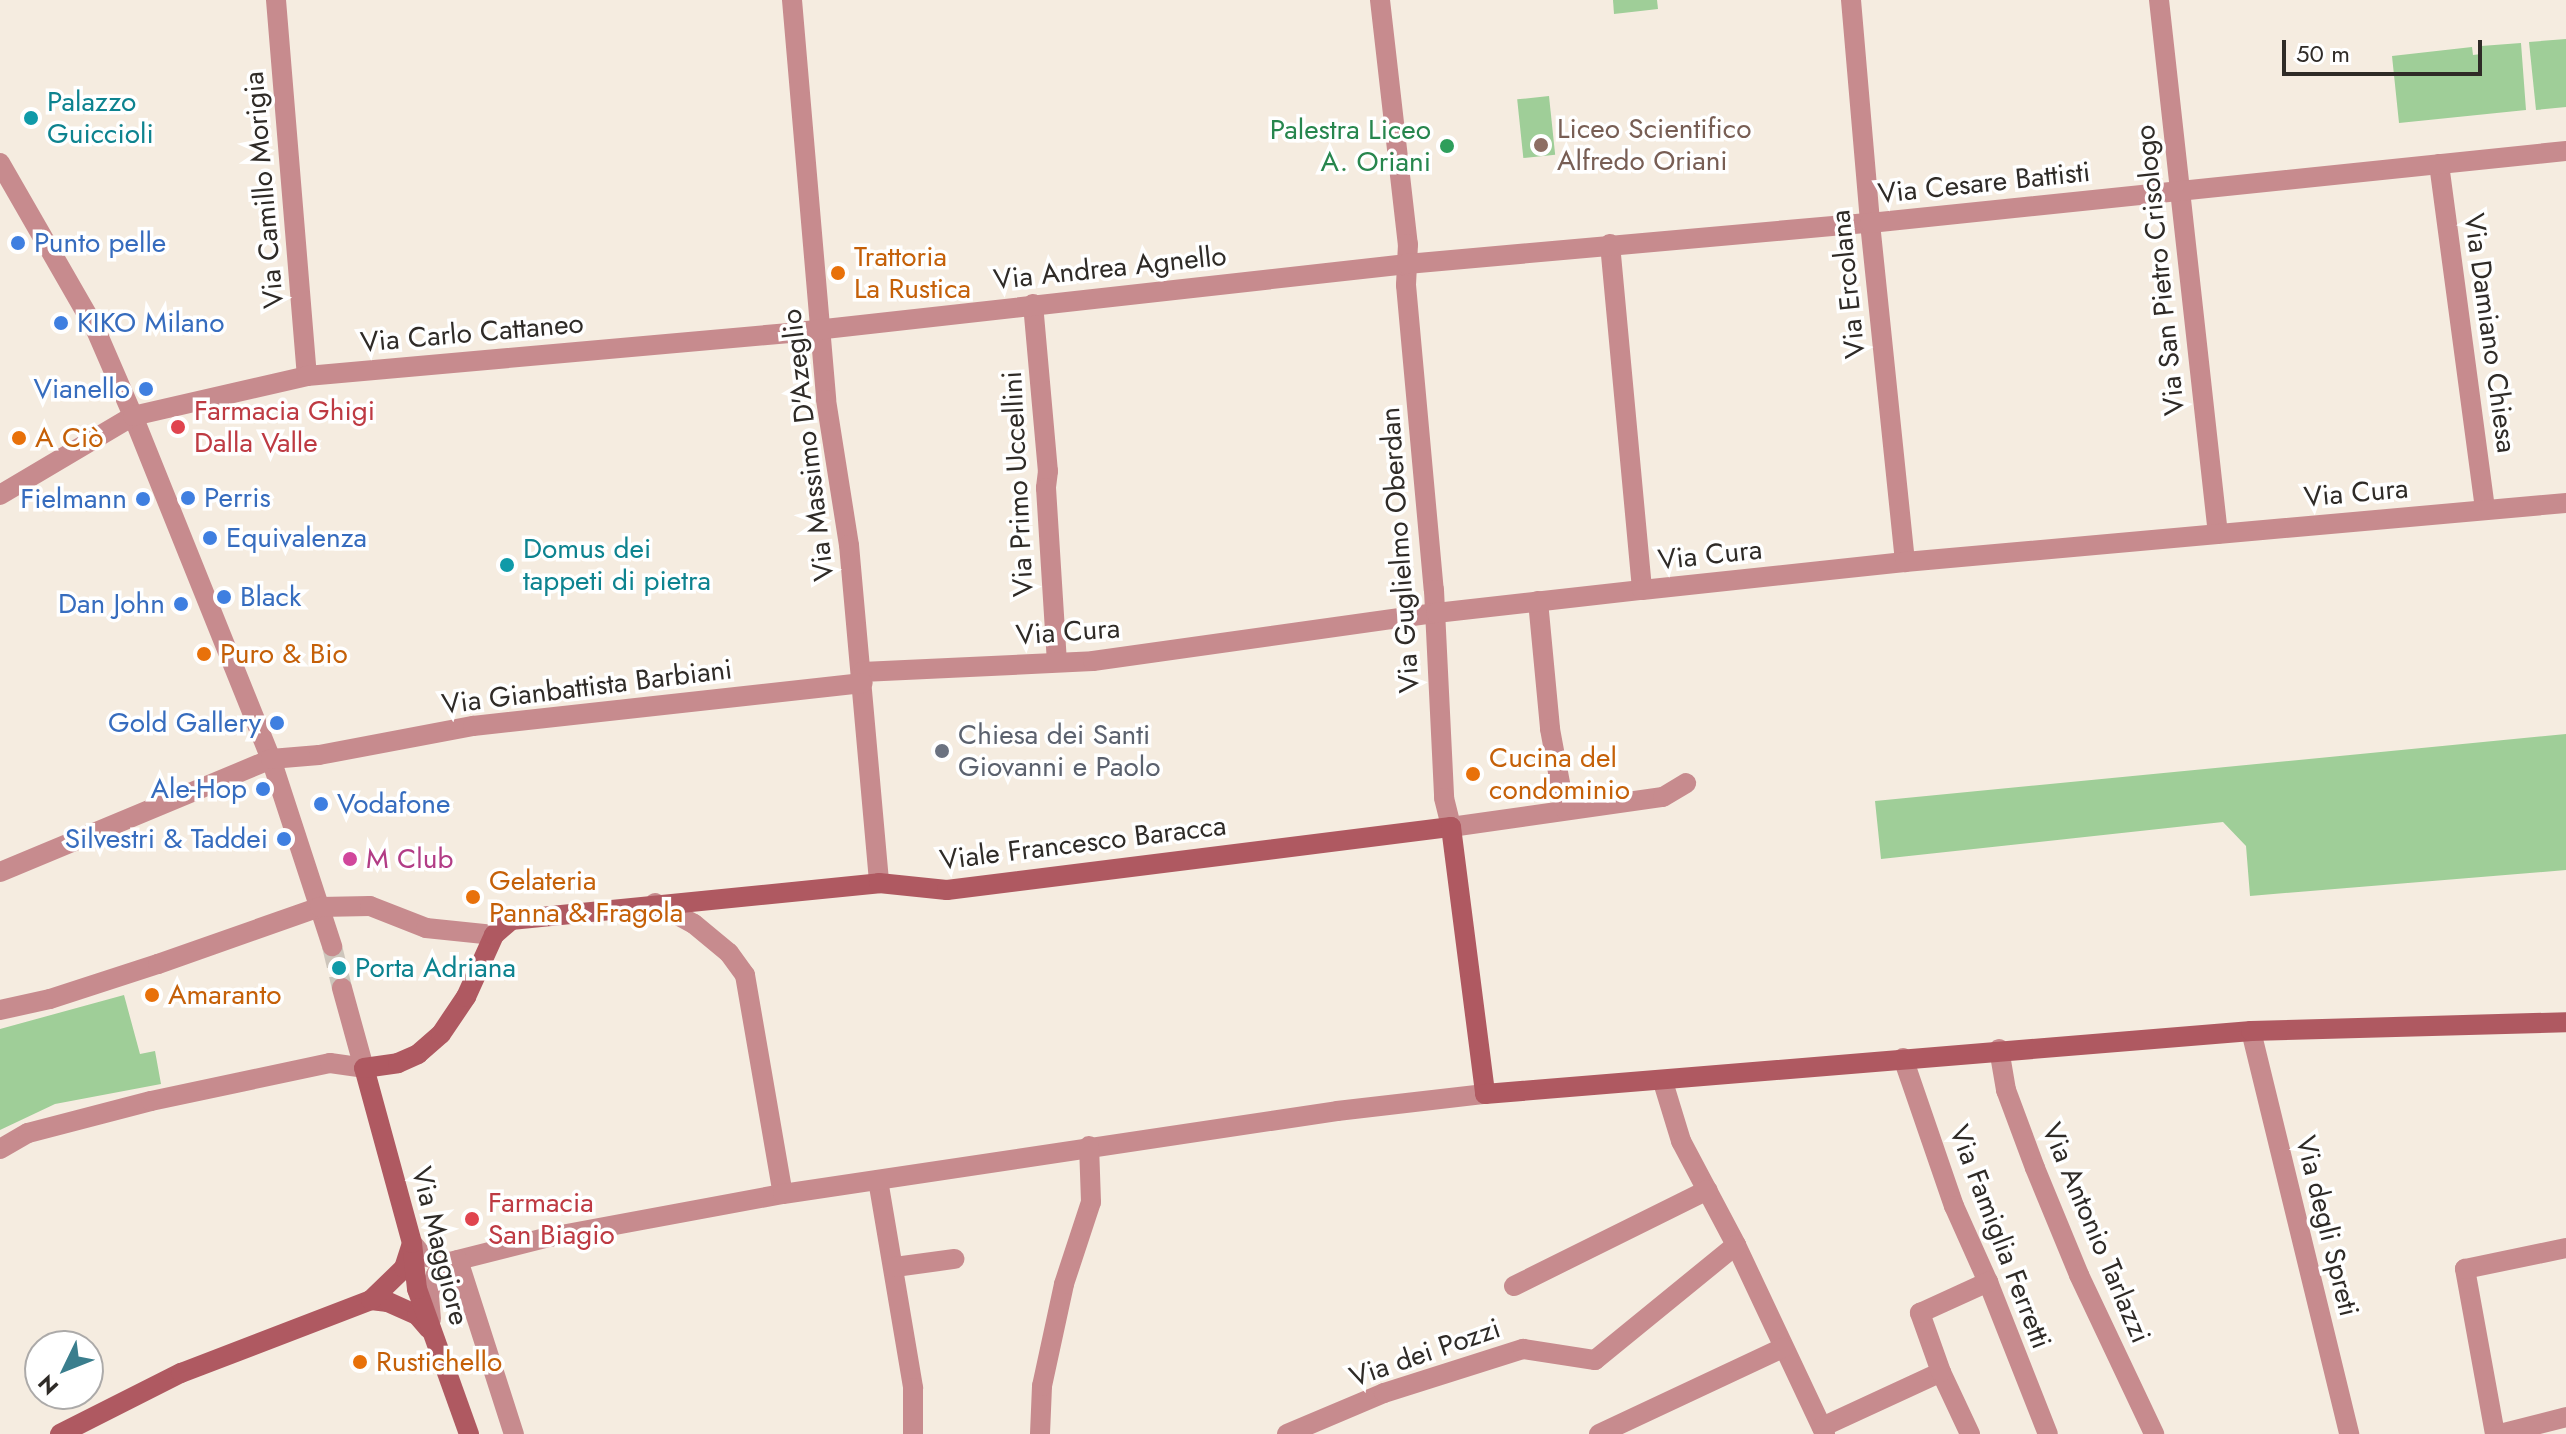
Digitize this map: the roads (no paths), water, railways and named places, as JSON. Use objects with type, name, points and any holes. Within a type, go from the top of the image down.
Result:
[{"type":"street","name":"Via Camillo Morigia","points":[[276,0],[307,376]]},
{"type":"street","name":"Via Massimo D'Azeglio","points":[[792,0],[820,330],[863,678],[879,883]]},
{"type":"street","name":"Via Guglielmo Oberdan","points":[[1380,0],[1407,264],[1436,613],[1444,798],[1451,827],[1485,1094]]},
{"type":"street","name":"Via Ercolana","points":[[1851,0],[1870,223],[1905,562]]},
{"type":"street","name":"Via San Pietro Crisologo","points":[[2159,0],[2218,534]]},
{"type":"street","name":"Via Cesare Battisti","points":[[1407,264],[1870,223],[2566,151]]},
{"type":"street","points":[[0,163],[95,328],[133,416],[271,759],[332,946]]},
{"type":"street","name":"Via Damiano Chiesa","points":[[2439,164],[2485,510]]},
{"type":"street","points":[[1610,244],[1642,590]]},
{"type":"street","name":"Via Andrea Agnello","points":[[820,330],[1407,264]]},
{"type":"street","name":"Via Primo Uccellini","points":[[1033,304],[1048,471],[1046,488],[1057,662]]},
{"type":"street","name":"Via Carlo Cattaneo","points":[[0,495],[133,416],[307,376],[820,330]]},
{"type":"street","name":"Via Cura","points":[[863,678],[1093,661],[1436,613],[1905,562],[2566,503]]},
{"type":"street","points":[[1538,601],[1550,729],[1565,810]]},
{"type":"street","name":"Via Gianbattista Barbiani","points":[[0,872],[271,759],[319,755],[473,726],[863,678]]},
{"type":"street","name":"Viale Francesco Baracca","points":[[494,935],[511,920],[655,903],[879,883],[947,890],[1451,827],[1663,797],[1686,783]]},
{"type":"street","points":[[655,903],[694,924],[729,953],[745,975],[783,1194]]},
{"type":"street","points":[[0,1010],[90,986],[320,907],[370,906],[426,928],[494,935],[466,997],[441,1034],[418,1054],[398,1063],[364,1068],[330,1063],[151,1101],[28,1133],[0,1149]]},
{"type":"street","points":[[342,988],[364,1068]]},
{"type":"street","points":[[412,1243],[423,1256],[454,1261],[545,1238],[783,1194],[1089,1146],[1337,1111],[1485,1094],[1663,1082],[1999,1049],[2251,1031],[2566,1022]]},
{"type":"street","name":"Via degli Spreti","points":[[2251,1031],[2349,1434]]},
{"type":"street","name":"Via Antonio Tarlazzi","points":[[1999,1049],[2006,1090],[2035,1168],[2079,1275],[2154,1434]]},
{"type":"street","name":"Via Famiglia Ferretti","points":[[1903,1058],[1954,1206],[1988,1282],[2048,1434]]},
{"type":"street","name":"Via Maggiore","points":[[364,1068],[412,1243],[417,1289],[469,1434]]},
{"type":"street","points":[[1663,1082],[1681,1141],[1736,1245],[1823,1430],[1941,1372]]},
{"type":"street","points":[[1040,1434],[1042,1386],[1058,1314],[1091,1202],[1089,1146]]},
{"type":"street","points":[[878,1180],[913,1388],[913,1434]]},
{"type":"street","points":[[1514,1286],[1707,1190]]},
{"type":"street","points":[[60,1434],[181,1373],[371,1300],[404,1268],[412,1243]]},
{"type":"street","name":"Via dei Pozzi","points":[[1287,1434],[1384,1393],[1523,1349],[1595,1360],[1736,1245]]},
{"type":"street","points":[[2566,1248],[2465,1269],[2498,1434],[2566,1417]]},
{"type":"street","points":[[895,1267],[954,1259]]},
{"type":"street","points":[[431,1333],[429,1295],[436,1275],[454,1261]]},
{"type":"street","name":"Via Maggiore","points":[[454,1261],[514,1434]]},
{"type":"street","points":[[1970,1434],[1941,1372],[1920,1313],[1988,1282]]},
{"type":"street","points":[[371,1300],[388,1302],[417,1315],[431,1333]]},
{"type":"street","points":[[1599,1434],[1783,1348]]},
{"type":"tunnel","points":[[332,946],[342,988]]},
{"type":"place","name":"Palazzo Guiccioli","points":[[31,118]]},
{"type":"place","name":"Liceo Scientifico Alfredo Oriani","points":[[1541,145]]},
{"type":"place","name":"Palestra Liceo A. Oriani","points":[[1447,146]]},
{"type":"place","name":"Punto pelle","points":[[18,243]]},
{"type":"place","name":"Trattoria La Rustica","points":[[838,273]]},
{"type":"place","name":"KIKO Milano","points":[[61,323]]},
{"type":"place","name":"Vianello","points":[[146,389]]},
{"type":"place","name":"Farmacia Ghigi Dalla Valle","points":[[178,427]]},
{"type":"place","name":"A Ciò","points":[[19,438]]},
{"type":"place","name":"Perris","points":[[188,498]]},
{"type":"place","name":"Fielmann","points":[[143,499]]},
{"type":"place","name":"Equivalenza","points":[[210,538]]},
{"type":"place","name":"Domus dei tappeti di pietra","points":[[507,565]]},
{"type":"place","name":"Black","points":[[224,597]]},
{"type":"place","name":"Dan John","points":[[181,604]]},
{"type":"place","name":"Puro & Bio","points":[[204,654]]},
{"type":"place","name":"Gold Gallery","points":[[277,723]]},
{"type":"place","name":"Chiesa dei Santi Giovanni e Paolo","points":[[942,751]]},
{"type":"place","name":"Cucina del condominio","points":[[1473,774]]},
{"type":"place","name":"Ale-Hop","points":[[263,789]]},
{"type":"place","name":"Vodafone","points":[[321,804]]},
{"type":"place","name":"Silvestri & Taddei","points":[[284,839]]},
{"type":"place","name":"M Club","points":[[350,859]]},
{"type":"place","name":"Gelateria Panna & Fragola","points":[[473,897]]},
{"type":"place","name":"Porta Adriana","points":[[339,968]]},
{"type":"place","name":"Amaranto","points":[[152,995]]},
{"type":"place","name":"Farmacia San Biagio","points":[[472,1219]]},
{"type":"place","name":"Rustichello","points":[[360,1362]]}]
